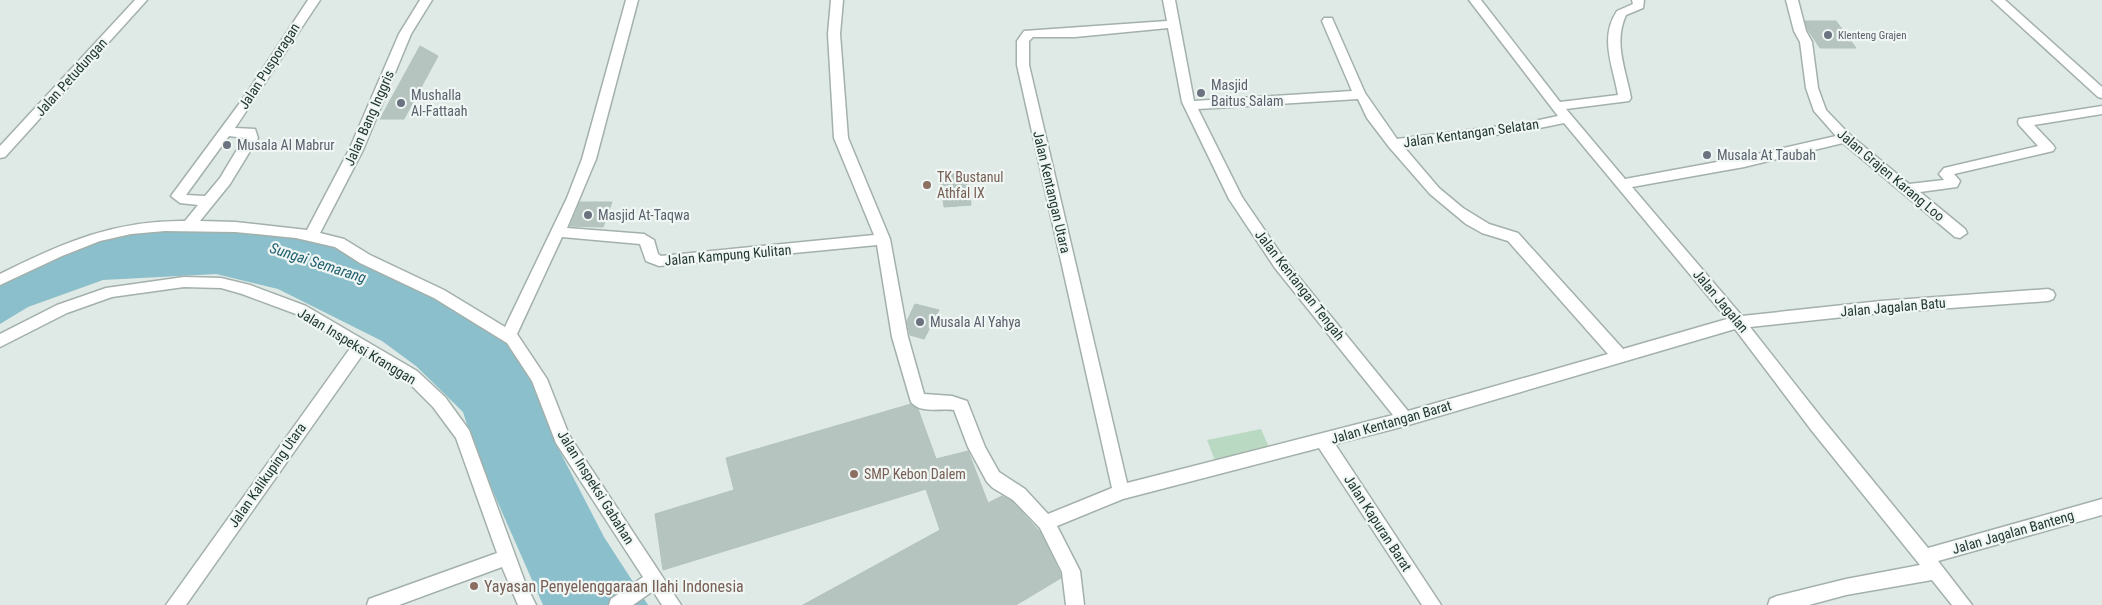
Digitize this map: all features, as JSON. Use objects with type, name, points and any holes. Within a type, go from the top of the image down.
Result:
[{"type":"street","name":"Jalan Petudungan","points":[[0,154],[141,0]]},
{"type":"street","name":"Jalan Pusporagan","points":[[210,201],[185,200],[178,196],[250,98],[297,23],[314,0]]},
{"type":"street","name":"Jalan Bang Inggris","points":[[310,236],[356,150],[405,34],[426,0]]},
{"type":"street","points":[[0,280],[51,254],[97,237],[131,230],[189,226],[242,228],[310,236],[339,243],[365,259],[439,294],[510,338],[589,159],[632,0]]},
{"type":"street","points":[[837,0],[834,34],[841,138],[883,239],[900,337],[916,397],[921,402],[952,403],[961,406],[965,424],[989,471],[998,482],[1024,498],[1046,523],[1071,571],[1075,605]]},
{"type":"street","name":"Jalan Kentangan Tengah","points":[[1169,0],[1172,24],[1190,105],[1236,199],[1280,264],[1405,419]]},
{"type":"street","name":"Jalan Jagalan","points":[[1475,0],[1495,29],[1738,322],[1963,605]]},
{"type":"street","points":[[1558,106],[1625,98],[1615,62],[1613,42],[1619,16],[1624,11],[1639,6],[1638,0]]},
{"type":"street","name":"Jalan Grajen Karang Loo","points":[[1792,0],[1800,32],[1806,42],[1812,88],[1820,111],[1845,138],[1960,233]]},
{"type":"street","points":[[1998,0],[2102,94]]},
{"type":"street","name":"Jalan Kentangan Selatan","points":[[1328,21],[1360,95],[1363,97],[1372,115],[1394,144],[1474,135],[1568,118]]},
{"type":"street","name":"Jalan Kentangan Utara","points":[[1121,492],[1023,65],[1022,44],[1025,37],[1033,33],[1075,32],[1172,24]]},
{"type":"street","points":[[1190,105],[1360,95]]},
{"type":"street","points":[[1906,189],[1952,184],[1953,181],[1946,174],[1949,171],[2048,148],[2024,122],[2102,110]]},
{"type":"street","name":"Jalan Pusporagan","points":[[189,226],[225,180],[251,138],[250,132],[224,132]]},
{"type":"street","points":[[0,136],[17,136]]},
{"type":"street","points":[[1623,184],[1744,162],[1845,138]]},
{"type":"street","points":[[1394,144],[1417,173],[1453,208],[1487,230],[1505,232],[1513,236],[1620,356]]},
{"type":"street","name":"Jalan Kampung Kulitan","points":[[558,232],[644,239],[649,244],[651,258],[659,261],[883,239]]},
{"type":"street","name":"Jalan Inspeksi Kranggan","points":[[0,341],[62,309],[111,292],[184,282],[220,283],[245,289],[300,310],[411,375],[439,402],[462,435],[518,587],[527,605]]},
{"type":"street","name":"Jalan Jagalan Batu","points":[[1738,322],[1880,307],[2048,295]]},
{"type":"street","name":"Jalan Kentangan Barat","points":[[1046,523],[1121,492],[1405,419],[1738,322]]},
{"type":"street","name":"Jalan Inspeksi Gabahan","points":[[510,338],[539,379],[562,438],[648,583],[672,605]]},
{"type":"street","name":"Jalan Kalikuping Utara","points":[[175,605],[360,346]]},
{"type":"street","name":"Jalan Kapuran Barat","points":[[1324,441],[1432,605]]},
{"type":"street","name":"Jalan Jagalan Banteng","points":[[1930,564],[2102,507]]},
{"type":"street","points":[[376,605],[508,557]]},
{"type":"street","points":[[1777,605],[1930,564]]},
{"type":"street","points":[[618,605],[648,583]]},
{"type":"green space","points":[[1261,429],[1272,454],[1217,466],[1207,440]]},
{"type":"water","name":"Sungai Semarang","points":[[164,228],[295,235],[337,245],[437,296],[509,342],[535,388],[555,442],[604,537],[648,605],[543,605],[476,453],[463,412],[416,366],[382,341],[278,289],[216,274],[103,280],[28,307],[0,324],[0,281],[100,238]]},
{"type":"building","name":"Klenteng Grajen","points":[[1805,21],[1836,21],[1856,48],[1820,48],[1808,30]]},
{"type":"building","points":[[420,46],[438,56],[404,119],[380,119]]},
{"type":"building","points":[[967,173],[971,205],[944,207],[940,175]]},
{"type":"building","name":"Masjid At-Taqwa","points":[[580,202],[612,202],[603,227],[570,226]]},
{"type":"building","name":"Musala Al Yahya","points":[[915,304],[939,310],[924,339],[910,335],[907,321]]},
{"type":"building","name":"SMP Kebon Dalem","points":[[911,404],[918,409],[936,459],[968,451],[988,503],[1002,496],[1012,501],[1040,532],[1061,578],[1016,605],[803,605],[940,530],[926,489],[663,570],[655,514],[734,490],[726,458]]},
{"type":"place","name":"Klenteng Grajen","points":[[1828,35]]},
{"type":"place","name":"Masjid Baitus Salam","points":[[1201,93]]},
{"type":"place","name":"Mushalla Al-Fattaah","points":[[401,103]]},
{"type":"place","name":"Musala Al Mabrur","points":[[227,145]]},
{"type":"place","name":"Musala At Taubah","points":[[1707,155]]},
{"type":"place","name":"TK Bustanul Athfal IX","points":[[927,185]]},
{"type":"place","name":"Masjid At-Taqwa","points":[[588,215]]},
{"type":"place","name":"Musala Al Yahya","points":[[920,322]]},
{"type":"place","name":"SMP Kebon Dalem","points":[[854,474]]},
{"type":"place","name":"Yayasan Penyelenggaraan Ilahi Indonesia","points":[[474,586]]}]
